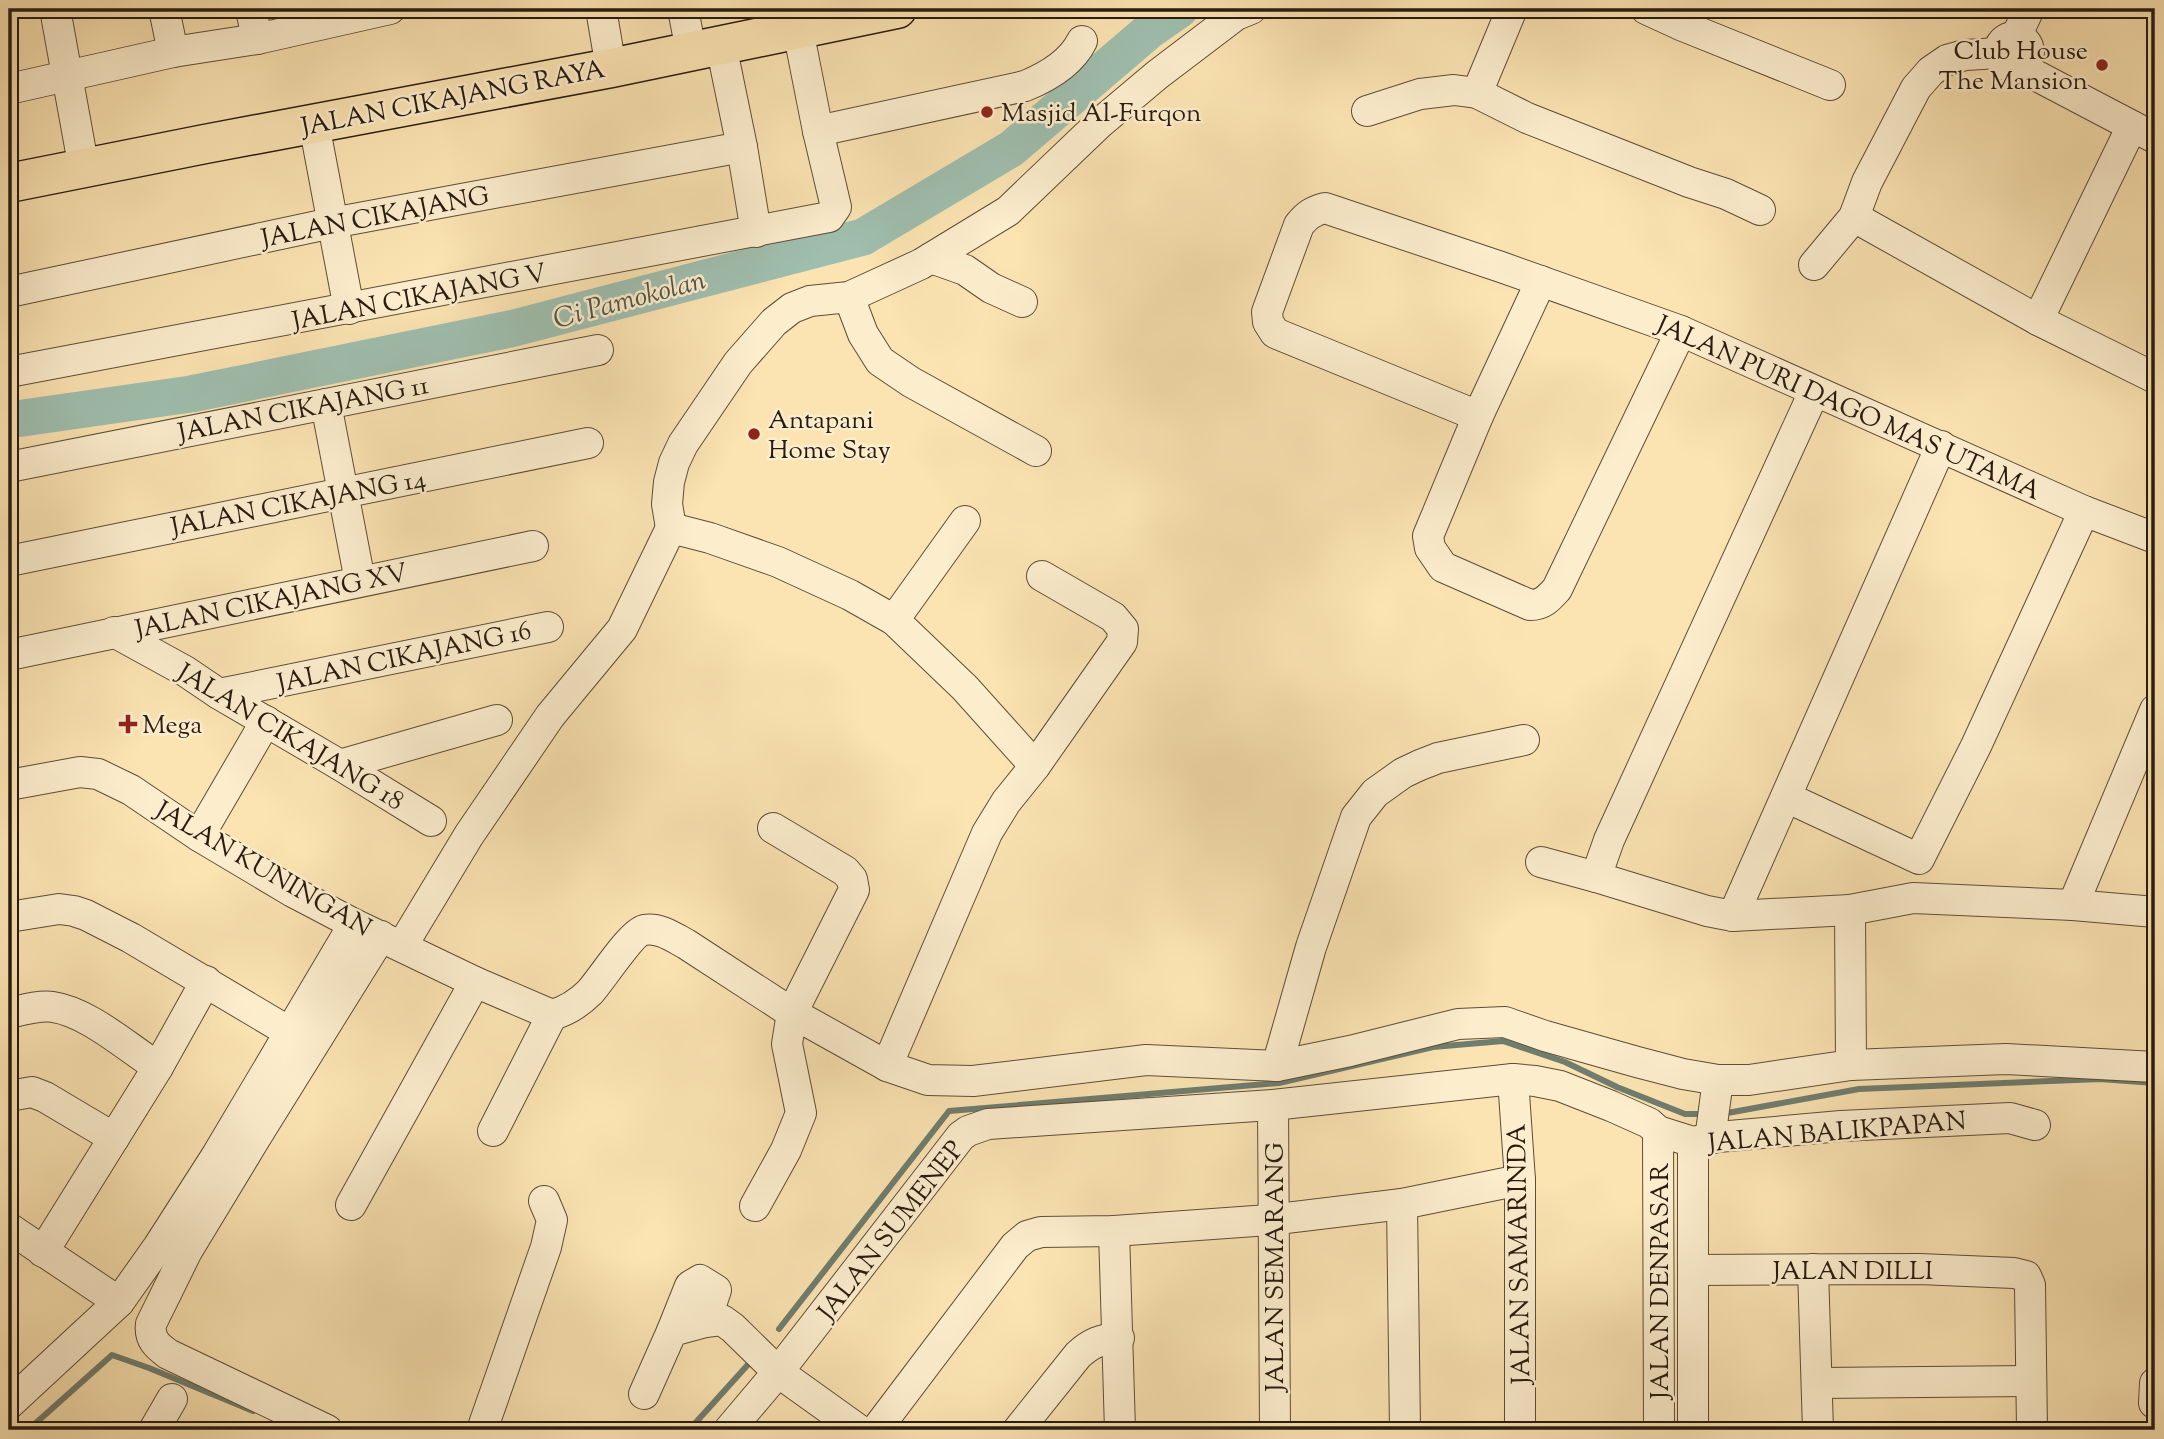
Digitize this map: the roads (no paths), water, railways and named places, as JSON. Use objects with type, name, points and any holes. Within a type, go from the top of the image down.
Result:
[{"type":"main road","name":"JALAN CIKAJANG RAYA","points":[[9,183],[611,68],[706,48],[791,23],[897,9]]},
{"type":"street","points":[[55,9],[84,170]]},
{"type":"street","points":[[164,9],[173,52]]},
{"type":"street","points":[[251,9],[257,39]]},
{"type":"street","points":[[9,89],[173,52],[257,39],[390,9]]},
{"type":"street","points":[[601,9],[611,68]]},
{"type":"street","points":[[683,9],[706,48],[742,148],[756,232]]},
{"type":"street","points":[[327,1430],[168,1354],[152,1340],[151,1324],[187,1251],[263,1126],[550,716],[622,629],[671,528],[667,504],[670,482],[674,463],[683,444],[738,363],[774,322],[792,308],[810,301],[849,297],[931,257],[1008,211],[1100,123],[1157,75],[1236,15],[1251,9]]},
{"type":"street","points":[[1477,93],[1512,9]]},
{"type":"street","points":[[1646,9],[1830,85]]},
{"type":"street","points":[[2011,52],[2029,9]]},
{"type":"street","points":[[791,23],[818,131],[1025,86],[1051,75],[1082,41]]},
{"type":"street","points":[[1814,265],[1854,217],[1867,182],[1916,88],[1931,71],[1947,60],[1965,55],[2011,52],[2144,132],[2038,320]]},
{"type":"street","points":[[1367,111],[1420,94],[1454,90],[1477,93],[1527,118],[1689,182],[1727,194],[1759,210]]},
{"type":"street","points":[[314,124],[349,309]]},
{"type":"street","name":"JALAN CIKAJANG V","points":[[9,372],[830,217],[836,207],[818,131]]},
{"type":"street","name":"JALAN CIKAJANG","points":[[9,292],[332,223],[742,148]]},
{"type":"street","name":"JALAN PURI DAGO MAS UTAMA","points":[[1478,416],[1275,333],[1268,322],[1268,312],[1299,225],[1307,216],[1325,208],[1681,331],[2084,511],[2155,538]]},
{"type":"street","points":[[1854,217],[2038,320],[2155,378]]},
{"type":"street","points":[[931,257],[965,270],[991,288],[1022,302]]},
{"type":"street","points":[[1541,281],[1478,416],[1427,536],[1430,548],[1443,566],[1531,604],[1538,605],[1557,589],[1681,331]]},
{"type":"street","points":[[849,297],[863,334],[880,361],[911,382],[1036,451]]},
{"type":"street","name":"JALAN CIKAJANG 11","points":[[9,467],[598,350]]},
{"type":"street","points":[[1596,877],[1609,840],[1814,392]]},
{"type":"street","points":[[326,404],[360,581]]},
{"type":"street","name":"JALAN CIKAJANG 14","points":[[9,561],[588,443]]},
{"type":"street","points":[[1733,916],[1941,446]]},
{"type":"street","points":[[1913,898],[1919,859],[1976,746],[2084,511]]},
{"type":"street","points":[[894,620],[965,520]]},
{"type":"street","points":[[671,528],[710,538],[778,562],[850,595],[894,620],[965,688],[1035,766]]},
{"type":"street","name":"JALAN CIKAJANG XV","points":[[9,654],[533,546]]},
{"type":"street","points":[[887,1066],[987,834],[1006,802],[1035,766],[1122,642],[1123,629],[1113,617],[1042,576]]},
{"type":"street","points":[[183,619],[185,671]]},
{"type":"street","name":"JALAN CIKAJANG 16","points":[[219,694],[548,627]]},
{"type":"street","name":"JALAN CIKAJANG 18","points":[[114,632],[185,671],[431,821]]},
{"type":"street","points":[[2073,905],[2155,710]]},
{"type":"street","points":[[340,765],[497,720]]},
{"type":"street","points":[[199,836],[266,721]]},
{"type":"street","points":[[1277,1066],[1311,947],[1356,817],[1375,793],[1403,773],[1420,765],[1438,758],[1524,740]]},
{"type":"street","name":"JALAN KUNINGAN","points":[[9,785],[80,772],[98,774],[131,790],[199,836],[354,924],[475,982],[552,1015]]},
{"type":"street","points":[[1786,797],[1919,859]]},
{"type":"street","points":[[755,1206],[786,1150],[801,1113],[787,1045],[792,1013],[852,897],[854,885],[845,871],[772,828]]},
{"type":"street","points":[[1541,862],[1707,911],[1733,916],[1850,910],[1913,898],[2073,905],[2155,912]]},
{"type":"street","points":[[9,917],[59,909],[74,911],[131,938],[291,1033]]},
{"type":"street","points":[[1850,910],[1851,1065]]},
{"type":"street","points":[[9,1404],[119,1301],[158,1247],[217,1155],[354,924]]},
{"type":"street","points":[[494,1131],[552,1015],[569,1008],[589,992],[634,935],[647,929],[667,934],[686,944],[792,1013],[887,1066],[928,1080],[973,1081],[1146,1060],[1277,1066],[1458,1024],[1505,1022],[1545,1036],[1683,1074],[1710,1118],[1693,1270],[1693,1430]]},
{"type":"street","points":[[43,1252],[158,1068],[206,981]]},
{"type":"street","points":[[351,1205],[475,982]]},
{"type":"street","points":[[9,1013],[50,1006],[70,1011],[158,1068]]},
{"type":"street","points":[[1710,1118],[1749,1080],[1851,1065],[2006,1059],[2155,1067]]},
{"type":"street","name":"JALAN BALIKPAPAN","points":[[1273,1105],[1513,1079],[1560,1086],[1649,1123],[1658,1131],[1710,1118],[1840,1126],[2010,1118],[2035,1125]]},
{"type":"street","name":"JALAN SAMARINDA","points":[[1513,1079],[1520,1180],[1520,1430]]},
{"type":"street","points":[[9,1096],[32,1092],[46,1097],[114,1138]]},
{"type":"street","name":"JALAN SEMARANG","points":[[1273,1105],[1275,1430]]},
{"type":"street","name":"JALAN SUMENEP","points":[[729,1430],[778,1372],[961,1136],[968,1131],[988,1124],[1273,1105]]},
{"type":"street","name":"JALAN DENPASAR","points":[[1658,1131],[1659,1430]]},
{"type":"street","points":[[876,1430],[1015,1246],[1027,1236],[1041,1232],[1114,1231],[1273,1220],[1402,1203],[1520,1180]]},
{"type":"street","points":[[482,1430],[546,1247],[552,1220],[544,1201]]},
{"type":"street","points":[[1402,1203],[1405,1430]]},
{"type":"street","points":[[9,1228],[119,1301]]},
{"type":"street","points":[[1114,1231],[1120,1430]]},
{"type":"street","points":[[1813,1269],[1818,1430]]},
{"type":"street","name":"JALAN DILLI","points":[[1693,1270],[1919,1269],[2014,1273],[2028,1277],[2030,1381]]},
{"type":"street","points":[[644,1394],[690,1286],[700,1280],[716,1290],[705,1322]]},
{"type":"street","points":[[672,1331],[722,1320],[778,1372],[859,1430]]},
{"type":"street","points":[[1018,1430],[1089,1344],[1118,1338]]},
{"type":"street","points":[[1818,1383],[2030,1381],[2032,1430]]},
{"type":"street","points":[[2154,1403],[2155,1383]]},
{"type":"street","points":[[154,1430],[172,1399]]},
{"type":"waterway","name":"Ci Pamokolan","points":[[9,420],[191,394],[510,329],[863,237],[1011,149],[1150,30],[1180,9]]},
{"type":"waterway","points":[[779,1329],[949,1111],[1279,1083],[1433,1047],[1503,1041],[1565,1062],[1617,1087],[1685,1114],[1704,1114]]},
{"type":"waterway","points":[[1722,1114],[1859,1089],[2100,1079],[2155,1083]]},
{"type":"waterway","points":[[28,1430],[112,1355],[253,1411]]},
{"type":"waterway","points":[[689,1430],[753,1359]]},
{"type":"place","name":"Club House The Mansion","points":[[2102,65]]},
{"type":"place","name":"Masjid Al-Furqon","points":[[987,112]]},
{"type":"place","name":"Antapani Home Stay","points":[[754,434]]},
{"type":"place","name":"Mega","points":[[128,724]]}]
